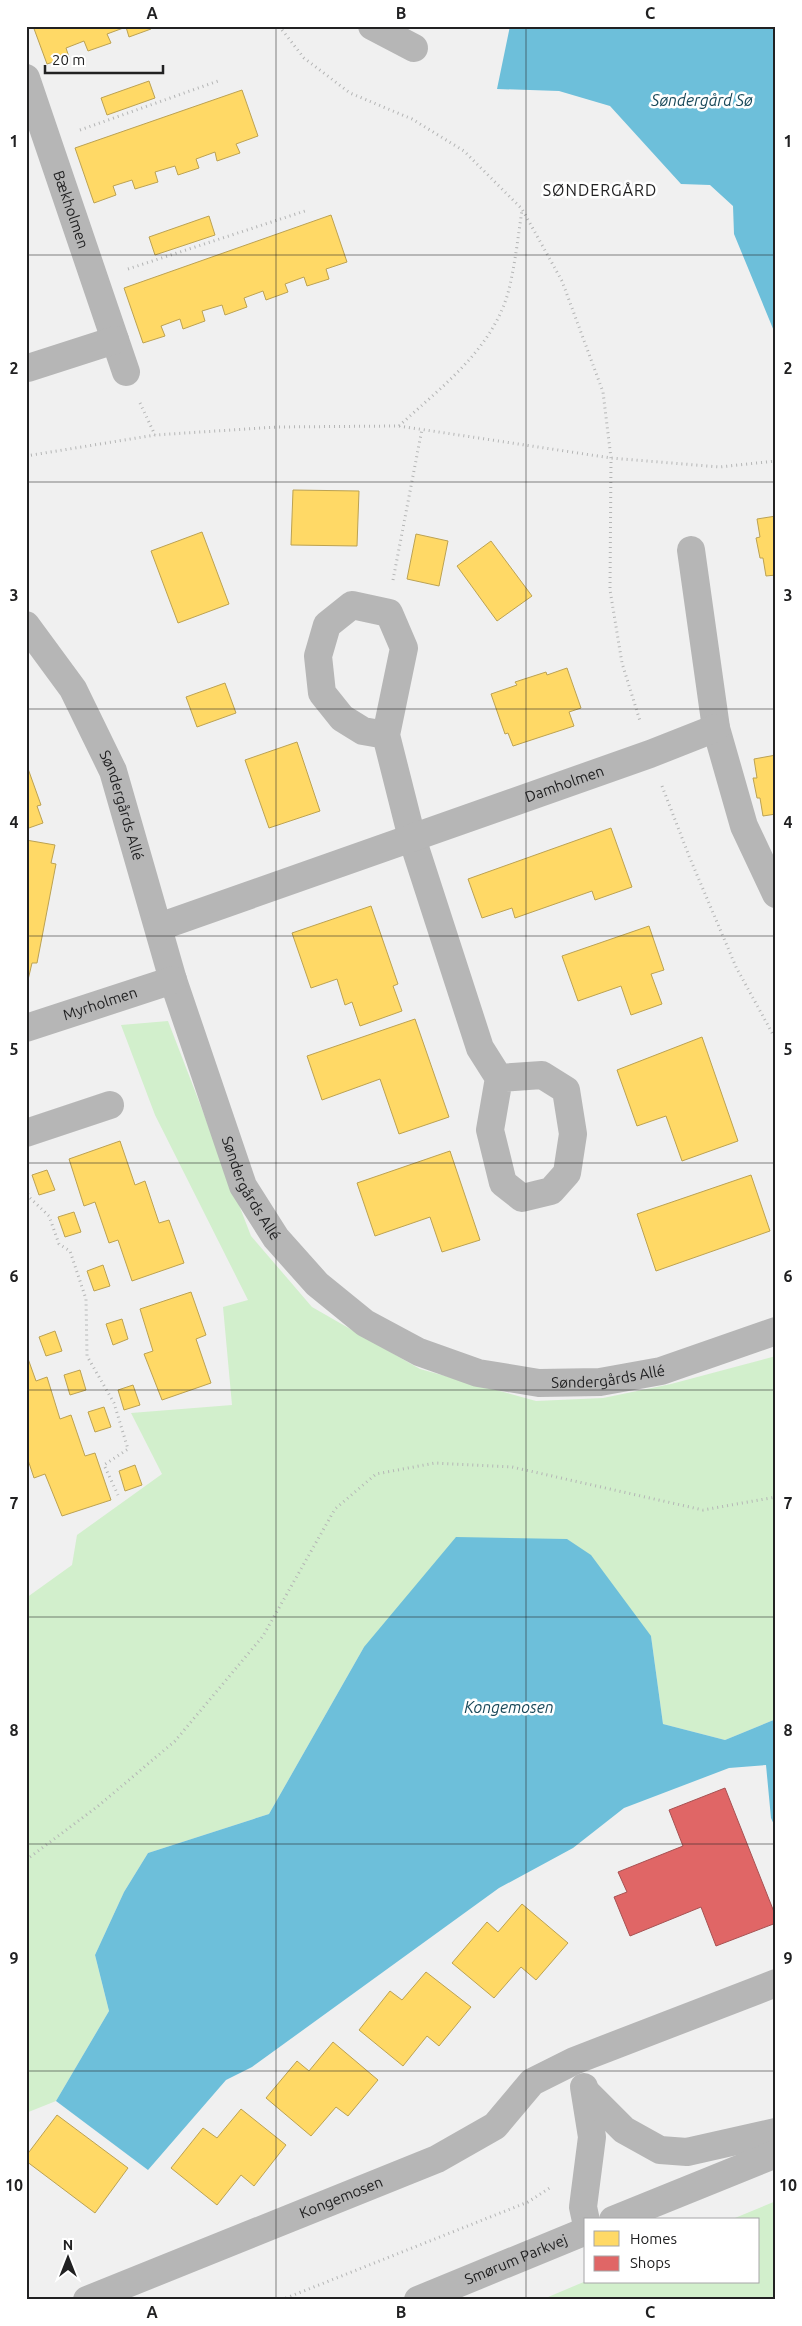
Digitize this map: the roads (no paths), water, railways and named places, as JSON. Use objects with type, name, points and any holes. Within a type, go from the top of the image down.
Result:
[{"type":"street","points":[[372,26],[414,48]]},
{"type":"street","name":"Bækholmen","points":[[26,78],[126,372]]},
{"type":"street","points":[[28,368],[116,340]]},
{"type":"street","points":[[691,550],[716,728],[744,826],[776,894]]},
{"type":"street","points":[[386,735],[364,731],[342,718],[322,693],[318,656],[326,625],[352,605],[389,613],[404,648],[386,735],[412,838],[480,1048],[499,1078]]},
{"type":"street","name":"Søndergårds Allé","points":[[26,625],[73,689],[113,771],[160,927],[173,980],[243,1186],[276,1238],[317,1284],[365,1323],[419,1352],[478,1373],[539,1383],[600,1382],[661,1372],[776,1331]]},
{"type":"street","name":"Damholmen","points":[[160,927],[650,754],[716,728]]},
{"type":"street","name":"Myrholmen","points":[[26,1028],[173,980]]},
{"type":"street","points":[[26,1133],[110,1105]]},
{"type":"street","name":"Kongemosen","points":[[87,2300],[437,2159],[495,2126],[532,2082],[574,2061],[776,1983]]},
{"type":"street","points":[[574,2061],[586,2092],[592,2137],[583,2208],[585,2218]]},
{"type":"street","points":[[586,2092],[624,2130],[660,2150],[687,2152],[776,2132]]},
{"type":"street","points":[[618,2218],[776,2154]]},
{"type":"street","name":"Smørum Parkvej","points":[[418,2300],[584,2232]]},
{"type":"water","name":"Søndergård Sø","points":[[510,26],[776,26],[776,336],[734,234],[733,206],[710,185],[681,184],[610,106],[559,91],[497,89]]},
{"type":"water","name":"Kongemosen","points":[[456,1537],[567,1539],[591,1555],[651,1636],[663,1724],[725,1740],[776,1719],[776,1829],[771,1818],[766,1765],[729,1768],[624,1808],[573,1848],[499,1888],[252,2067],[226,2080],[148,2170],[56,2101],[109,2011],[95,1955],[124,1892],[148,1853],[269,1814],[364,1647]]},
{"type":"district","name":"SØNDERGÅRD","points":[[600,190]]}]
